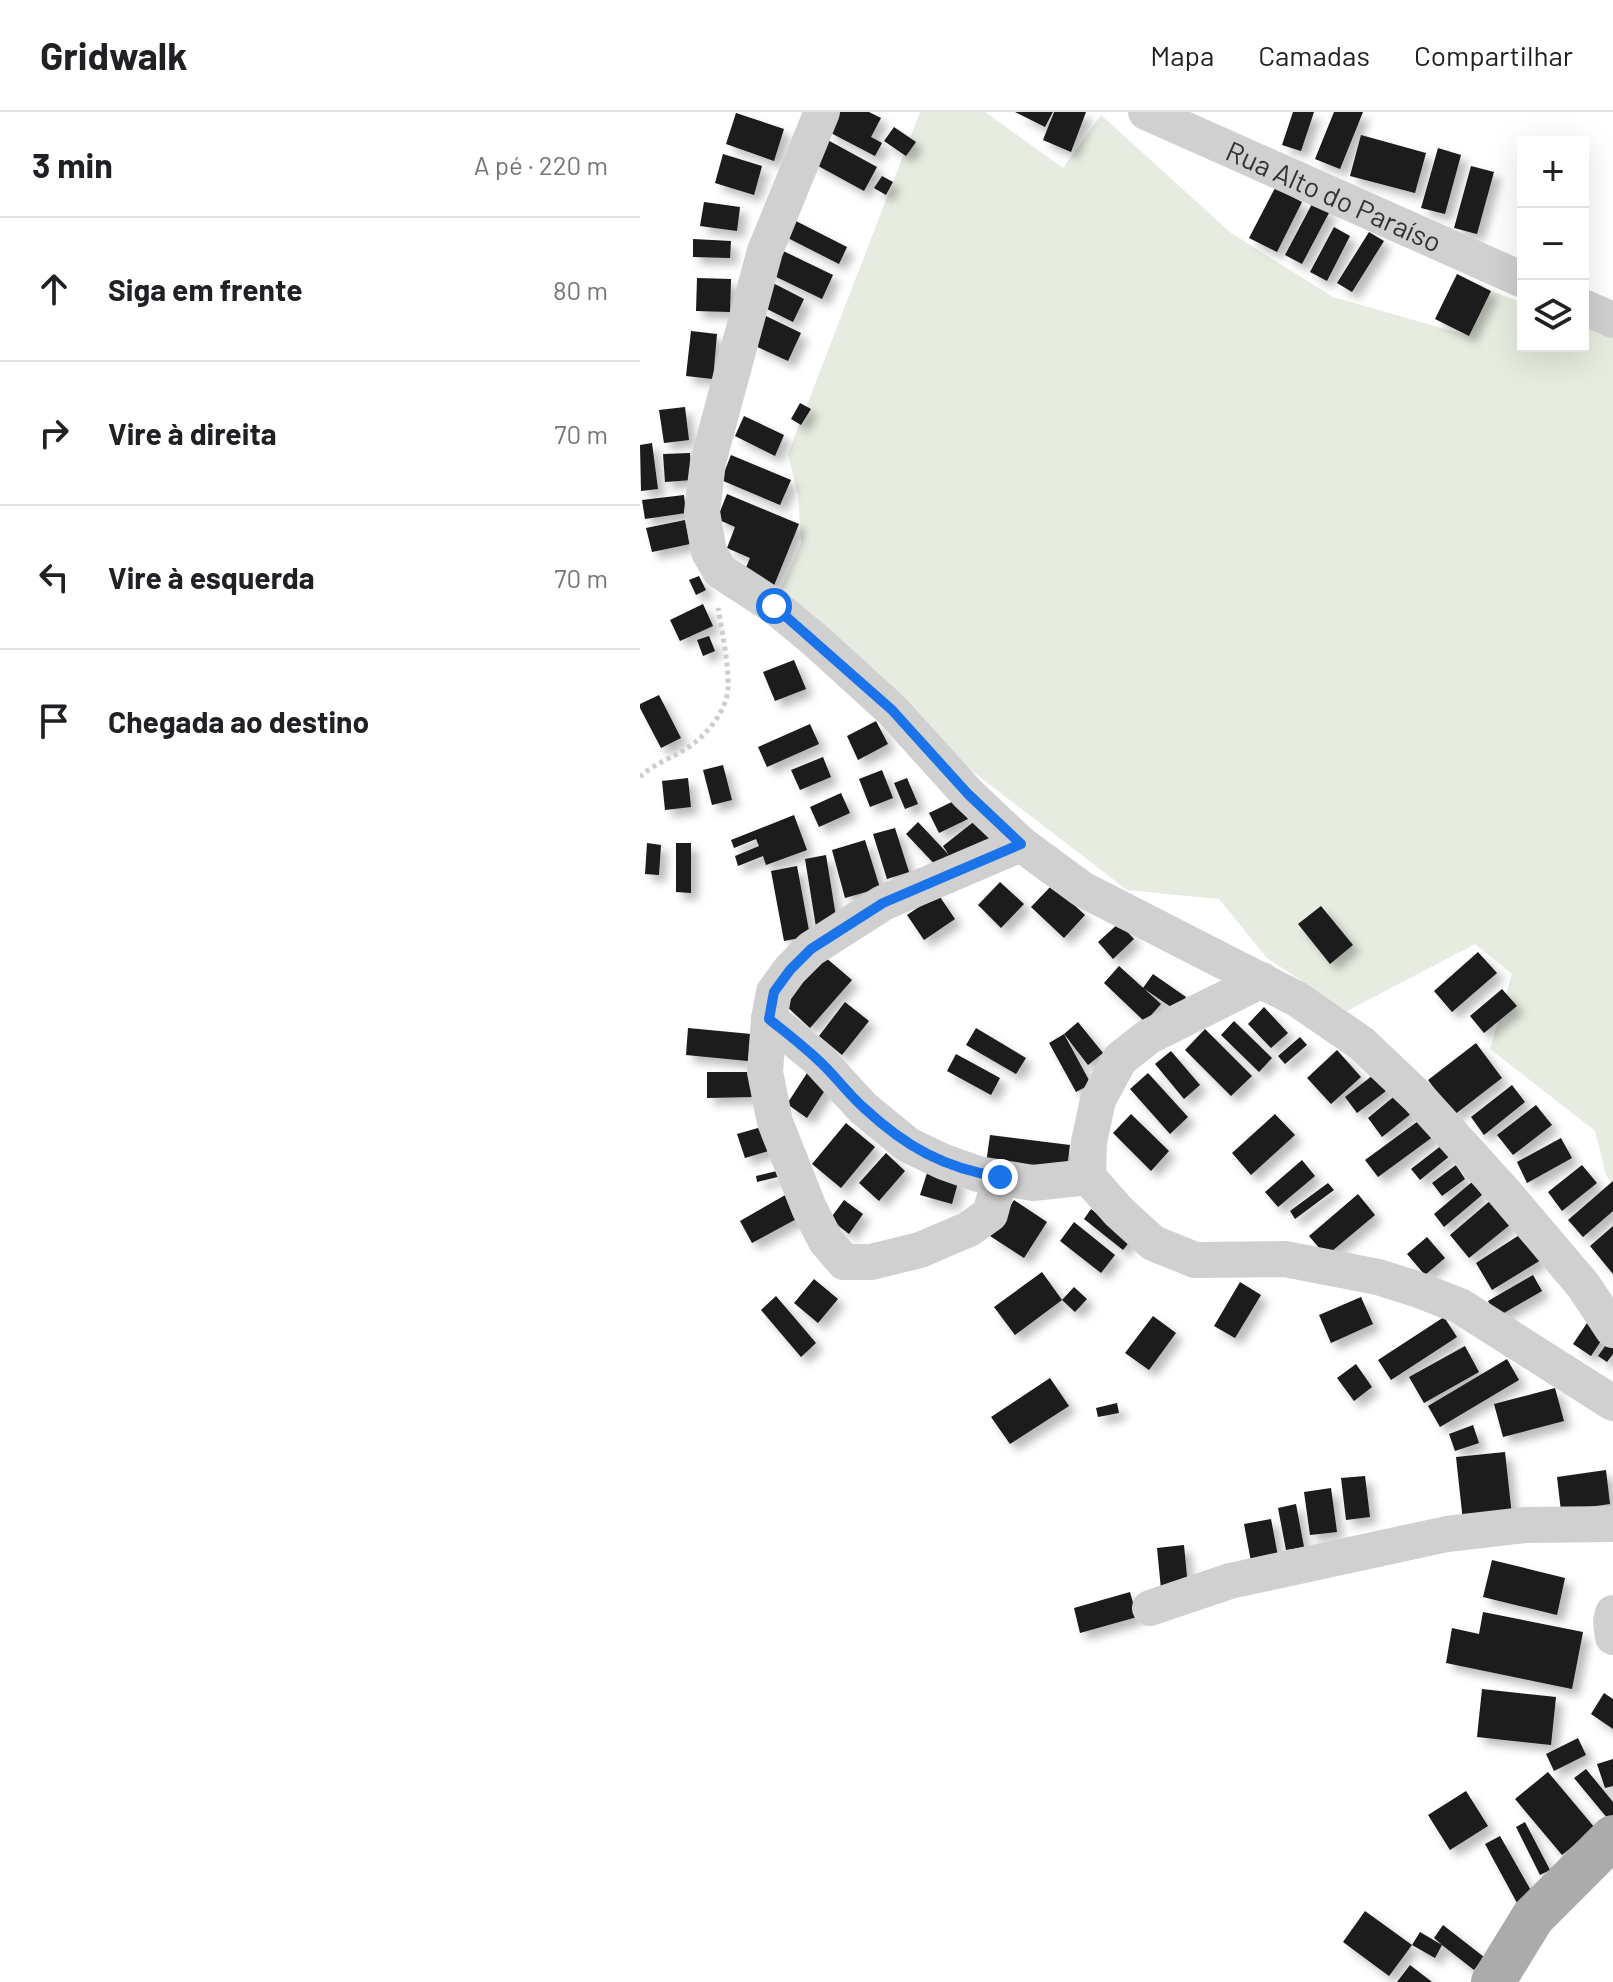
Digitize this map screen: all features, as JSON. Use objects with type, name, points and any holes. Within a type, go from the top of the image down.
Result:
[{"type":"main road","points":[[1493,1982],[1533,1917],[1613,1837]]},
{"type":"street","points":[[822,112],[765,251],[708,462],[702,512],[709,552],[720,571],[774,606],[892,710],[968,794],[1021,844],[1082,889],[1297,999],[1361,1043],[1418,1097],[1504,1192],[1583,1285],[1613,1330]]},
{"type":"street","name":"Rua Alto do Paraíso","points":[[1146,112],[1517,277]]},
{"type":"street","points":[[1589,310],[1613,320]]},
{"type":"street","points":[[1000,1177],[990,1214],[969,1229],[920,1250],[871,1262],[844,1262],[826,1241],[809,1208],[775,1122],[765,1072],[774,992],[811,949],[883,903],[1021,844]]},
{"type":"street","points":[[1262,980],[1148,1037],[1120,1059],[1098,1100],[1089,1142],[1088,1177],[1119,1212],[1153,1243],[1195,1260],[1285,1259],[1378,1277],[1416,1289],[1460,1306],[1613,1403]]},
{"type":"street","points":[[769,1019],[818,1059],[863,1108],[908,1145],[978,1174],[1033,1183],[1088,1177]]},
{"type":"street","points":[[1150,1608],[1230,1581],[1447,1534],[1525,1525],[1613,1524]]},
{"type":"street","points":[[1613,1613],[1613,1637]]},
{"type":"path","points":[[640,777],[689,747],[708,729],[721,711],[728,690],[723,635],[709,552]]},
{"type":"shaded area","points":[[920,112],[985,112],[1063,168],[1101,115],[1231,233],[1333,297],[1469,336],[1491,291],[1517,301],[1517,352],[1589,352],[1589,328],[1613,338],[1613,1186],[1606,1175],[1595,1131],[1490,1049],[1512,974],[1475,944],[1347,1011],[1267,958],[1219,899],[1127,890],[968,768],[780,590],[801,544],[798,495],[788,454]]},
{"type":"building","points":[[837,112],[869,112],[881,118],[871,137],[882,143],[875,156],[827,131]]},
{"type":"building","points":[[1015,112],[1053,112],[1045,127]]},
{"type":"building","points":[[1054,112],[1086,112],[1071,152],[1043,140]]},
{"type":"building","points":[[1293,112],[1314,112],[1301,151],[1282,145]]},
{"type":"building","points":[[1334,112],[1363,112],[1340,169],[1315,159]]},
{"type":"building","points":[[736,113],[784,129],[774,161],[726,144]]},
{"type":"building","points":[[894,127],[916,142],[906,156],[884,141]]},
{"type":"building","points":[[1361,135],[1426,153],[1415,193],[1350,176]]},
{"type":"building","points":[[824,138],[877,167],[864,191],[811,162]]},
{"type":"building","points":[[1438,148],[1461,155],[1445,214],[1421,208]]},
{"type":"building","points":[[723,154],[762,166],[754,195],[715,183]]},
{"type":"building","points":[[1471,166],[1494,172],[1477,234],[1454,228]]},
{"type":"building","points":[[882,176],[893,182],[886,195],[874,188]]},
{"type":"building","points":[[1275,188],[1302,202],[1277,252],[1249,238]]},
{"type":"building","points":[[704,202],[740,207],[737,231],[700,226]]},
{"type":"building","points":[[1313,202],[1330,211],[1302,264],[1285,255]]},
{"type":"building","points":[[788,217],[847,247],[839,264],[780,234]]},
{"type":"building","points":[[1334,227],[1350,236],[1327,281],[1310,272]]},
{"type":"building","points":[[1369,232],[1384,241],[1352,292],[1337,283]]},
{"type":"building","points":[[693,239],[731,241],[730,258],[693,257]]},
{"type":"building","points":[[777,248],[833,275],[822,299],[766,272]]},
{"type":"building","points":[[1457,274],[1491,291],[1469,336],[1435,319]]},
{"type":"building","points":[[697,278],[731,279],[730,312],[696,311]]},
{"type":"building","points":[[773,283],[804,299],[793,322],[761,306]]},
{"type":"building","points":[[766,316],[801,333],[788,361],[753,345]]},
{"type":"building","points":[[691,331],[717,334],[713,379],[686,376]]},
{"type":"building","points":[[800,403],[811,409],[801,425],[791,419]]},
{"type":"building","points":[[685,407],[689,440],[664,443],[659,410]]},
{"type":"building","points":[[744,416],[784,435],[775,456],[735,436]]},
{"type":"building","points":[[652,443],[658,489],[641,491],[640,445]]},
{"type":"building","points":[[690,453],[692,480],[665,482],[663,454]]},
{"type":"building","points":[[731,455],[791,480],[780,505],[721,480]]},
{"type":"building","points":[[727,494],[799,524],[773,588],[743,575],[750,558],[727,548],[735,527],[717,519]]},
{"type":"building","points":[[684,495],[686,513],[645,519],[642,500]]},
{"type":"building","points":[[685,520],[690,544],[652,552],[646,528]]},
{"type":"building","points":[[699,576],[706,590],[696,595],[689,580]]},
{"type":"building","points":[[703,604],[713,626],[680,641],[670,620]]},
{"type":"building","points":[[709,636],[715,651],[703,656],[697,640]]},
{"type":"building","points":[[794,660],[806,689],[775,701],[763,672]]},
{"type":"building","points":[[659,695],[681,738],[661,748],[640,708],[640,704]]},
{"type":"building","points":[[876,721],[888,744],[858,760],[847,736]]},
{"type":"building","points":[[810,724],[819,744],[767,767],[758,747]]},
{"type":"building","points":[[823,757],[831,777],[800,790],[791,770]]},
{"type":"building","points":[[723,765],[732,800],[712,805],[703,770]]},
{"type":"building","points":[[882,770],[893,798],[870,807],[859,779]]},
{"type":"building","points":[[688,778],[691,807],[665,810],[662,781]]},
{"type":"building","points":[[907,778],[918,804],[905,809],[894,783]]},
{"type":"building","points":[[841,793],[850,813],[819,827],[810,807]]},
{"type":"building","points":[[958,799],[968,819],[939,833],[929,813]]},
{"type":"building","points":[[794,815],[807,850],[766,865],[763,856],[738,866],[735,856],[759,846],[756,839],[734,848],[731,840]]},
{"type":"building","points":[[981,816],[997,837],[942,872],[906,834],[918,822],[949,855],[943,846]]},
{"type":"building","points":[[895,828],[909,872],[887,879],[873,834]]},
{"type":"building","points":[[865,840],[880,888],[845,898],[832,850]]},
{"type":"building","points":[[647,843],[661,845],[659,875],[645,874]]},
{"type":"building","points":[[676,843],[691,843],[691,893],[676,892]]},
{"type":"building","points":[[826,855],[837,923],[816,927],[805,859]]},
{"type":"building","points":[[797,866],[810,936],[784,941],[771,871]]},
{"type":"building","points":[[1000,882],[1024,904],[1001,928],[978,905]]},
{"type":"building","points":[[1052,885],[1085,915],[1064,938],[1031,907]]},
{"type":"building","points":[[938,894],[955,919],[924,940],[907,915]]},
{"type":"building","points":[[1321,906],[1353,945],[1330,964],[1298,924]]},
{"type":"building","points":[[1119,923],[1134,939],[1113,959],[1098,942]]},
{"type":"building","points":[[1478,952],[1497,973],[1452,1012],[1434,991]]},
{"type":"building","points":[[825,957],[852,980],[810,1028],[783,1003]]},
{"type":"building","points":[[1119,966],[1161,1004],[1145,1022],[1104,983]]},
{"type":"building","points":[[1153,974],[1186,997],[1177,1011],[1143,988]]},
{"type":"building","points":[[1502,989],[1517,1006],[1484,1033],[1470,1016]]},
{"type":"building","points":[[845,1002],[869,1021],[842,1055],[819,1036]]},
{"type":"building","points":[[1264,1007],[1288,1033],[1271,1048],[1248,1024]]},
{"type":"building","points":[[1234,1021],[1272,1058],[1259,1072],[1221,1035]]},
{"type":"building","points":[[1078,1022],[1103,1053],[1088,1065],[1064,1034]]},
{"type":"building","points":[[688,1028],[751,1034],[748,1061],[686,1055]]},
{"type":"building","points":[[976,1028],[1026,1058],[1016,1074],[966,1045]]},
{"type":"building","points":[[1205,1029],[1252,1076],[1231,1096],[1185,1050]]},
{"type":"building","points":[[1064,1034],[1091,1084],[1076,1092],[1049,1043]]},
{"type":"building","points":[[1300,1037],[1307,1045],[1285,1064],[1278,1056]]},
{"type":"building","points":[[1476,1043],[1502,1078],[1454,1115],[1428,1080]]},
{"type":"building","points":[[1337,1050],[1361,1077],[1331,1104],[1307,1078]]},
{"type":"building","points":[[1171,1051],[1200,1085],[1184,1099],[1155,1064]]},
{"type":"building","points":[[956,1054],[1000,1078],[991,1095],[947,1071]]},
{"type":"building","points":[[809,1070],[829,1084],[807,1118],[787,1104]]},
{"type":"building","points":[[707,1072],[751,1072],[752,1097],[707,1098]]},
{"type":"building","points":[[1377,1072],[1390,1088],[1357,1113],[1345,1097]]},
{"type":"building","points":[[1148,1073],[1188,1117],[1170,1134],[1130,1089]]},
{"type":"building","points":[[1512,1085],[1525,1102],[1484,1135],[1471,1117]]},
{"type":"building","points":[[1397,1094],[1412,1113],[1382,1137],[1368,1118]]},
{"type":"building","points":[[1536,1105],[1552,1125],[1513,1155],[1497,1135]]},
{"type":"building","points":[[1131,1114],[1169,1151],[1151,1171],[1113,1133]]},
{"type":"building","points":[[1275,1114],[1295,1135],[1251,1175],[1232,1153]]},
{"type":"building","points":[[1421,1119],[1434,1136],[1378,1177],[1365,1160]]},
{"type":"building","points":[[846,1123],[875,1147],[841,1188],[812,1164]]},
{"type":"building","points":[[765,1126],[772,1150],[745,1158],[737,1134]]},
{"type":"building","points":[[990,1135],[1070,1145],[1066,1175],[986,1164]]},
{"type":"building","points":[[1561,1138],[1572,1158],[1527,1183],[1517,1162]]},
{"type":"building","points":[[1442,1145],[1451,1155],[1420,1180],[1411,1169]]},
{"type":"building","points":[[886,1153],[905,1171],[879,1201],[859,1183]]},
{"type":"building","points":[[1302,1160],[1315,1176],[1278,1207],[1265,1192]]},
{"type":"building","points":[[1456,1165],[1465,1179],[1442,1196],[1432,1183]]},
{"type":"building","points":[[1582,1165],[1597,1183],[1562,1211],[1548,1192]]},
{"type":"building","points":[[781,1170],[782,1176],[757,1182],[756,1176]]},
{"type":"building","points":[[928,1170],[959,1179],[952,1204],[920,1195]]},
{"type":"building","points":[[1613,1181],[1613,1211],[1583,1237],[1568,1220]]},
{"type":"building","points":[[1472,1182],[1482,1195],[1444,1227],[1434,1214]]},
{"type":"building","points":[[1328,1183],[1334,1190],[1295,1219],[1290,1211]]},
{"type":"building","points":[[787,1194],[800,1217],[752,1243],[740,1221]]},
{"type":"building","points":[[1358,1194],[1375,1215],[1326,1256],[1309,1236]]},
{"type":"building","points":[[844,1200],[863,1214],[849,1234],[830,1219]]},
{"type":"building","points":[[1014,1200],[1047,1222],[1024,1258],[990,1236]]},
{"type":"building","points":[[1491,1200],[1511,1224],[1469,1258],[1450,1235]]},
{"type":"building","points":[[1091,1209],[1131,1240],[1123,1250],[1084,1219]]},
{"type":"building","points":[[1074,1222],[1115,1255],[1101,1273],[1060,1241]]},
{"type":"building","points":[[1613,1226],[1613,1274],[1590,1246]]},
{"type":"building","points":[[1524,1232],[1541,1260],[1492,1290],[1476,1263]]},
{"type":"building","points":[[1427,1237],[1445,1258],[1425,1275],[1407,1254]]},
{"type":"building","points":[[1042,1272],[1062,1300],[1015,1335],[994,1307]]},
{"type":"building","points":[[1533,1275],[1542,1291],[1497,1317],[1488,1301]]},
{"type":"building","points":[[814,1279],[838,1299],[818,1323],[794,1303]]},
{"type":"building","points":[[1240,1282],[1261,1295],[1235,1338],[1214,1326]]},
{"type":"building","points":[[1074,1287],[1087,1299],[1075,1312],[1062,1300]]},
{"type":"building","points":[[776,1296],[816,1343],[801,1357],[761,1310]]},
{"type":"building","points":[[1361,1297],[1373,1324],[1331,1343],[1319,1315]]},
{"type":"building","points":[[1153,1316],[1176,1333],[1149,1370],[1125,1353]]},
{"type":"building","points":[[1444,1317],[1457,1337],[1391,1380],[1378,1360]]},
{"type":"building","points":[[1589,1320],[1607,1332],[1591,1356],[1573,1344]]},
{"type":"building","points":[[1608,1342],[1613,1345],[1613,1354],[1607,1362],[1598,1356]]},
{"type":"building","points":[[1465,1346],[1479,1372],[1424,1403],[1409,1377]]},
{"type":"building","points":[[1507,1359],[1519,1380],[1440,1427],[1428,1406]]},
{"type":"building","points":[[1356,1364],[1372,1387],[1354,1401],[1337,1378]]},
{"type":"building","points":[[1050,1378],[1069,1406],[1010,1444],[991,1417]]},
{"type":"building","points":[[1555,1388],[1564,1421],[1503,1437],[1494,1404]]},
{"type":"building","points":[[1117,1403],[1119,1413],[1098,1417],[1096,1408]]},
{"type":"building","points":[[1473,1425],[1479,1443],[1455,1451],[1449,1434]]},
{"type":"building","points":[[1505,1452],[1512,1516],[1463,1521],[1456,1457]]},
{"type":"building","points":[[1606,1470],[1610,1504],[1561,1511],[1557,1477]]},
{"type":"building","points":[[1365,1476],[1370,1517],[1346,1520],[1341,1478]]},
{"type":"building","points":[[1331,1488],[1337,1532],[1310,1535],[1304,1492]]},
{"type":"building","points":[[1296,1504],[1304,1547],[1286,1550],[1278,1508]]},
{"type":"building","points":[[1271,1519],[1279,1562],[1252,1567],[1244,1524]]},
{"type":"building","points":[[1184,1545],[1188,1587],[1161,1589],[1157,1548]]},
{"type":"building","points":[[1492,1560],[1565,1578],[1557,1615],[1483,1597]]},
{"type":"building","points":[[1130,1592],[1137,1617],[1080,1633],[1074,1608]]},
{"type":"building","points":[[1483,1612],[1583,1632],[1572,1689],[1446,1663],[1452,1628],[1479,1634]]},
{"type":"building","points":[[1482,1689],[1556,1697],[1551,1745],[1477,1737]]},
{"type":"building","points":[[1604,1693],[1613,1699],[1613,1729],[1591,1714]]},
{"type":"building","points":[[1578,1738],[1586,1755],[1554,1771],[1546,1754]]},
{"type":"building","points":[[1613,1759],[1613,1786],[1605,1788],[1597,1764]]},
{"type":"building","points":[[1586,1769],[1613,1802],[1613,1825],[1574,1778]]},
{"type":"building","points":[[1548,1772],[1595,1828],[1562,1855],[1515,1799]]},
{"type":"building","points":[[1466,1791],[1488,1826],[1450,1850],[1428,1815]]},
{"type":"building","points":[[1525,1822],[1550,1870],[1540,1875],[1516,1827]]},
{"type":"building","points":[[1500,1836],[1533,1894],[1517,1903],[1485,1844]]},
{"type":"building","points":[[1365,1911],[1412,1945],[1389,1976],[1343,1942]]},
{"type":"building","points":[[1443,1925],[1484,1957],[1474,1970],[1434,1938]]},
{"type":"building","points":[[1420,1932],[1442,1945],[1435,1958],[1412,1945]]},
{"type":"building","points":[[1410,1965],[1432,1982],[1397,1982]]},
{"type":"route","points":[[774,606],[892,710],[968,794],[1021,844],[883,903],[811,949],[774,992],[769,1019],[818,1059],[863,1108],[908,1145],[978,1174],[1000,1177]]}]
